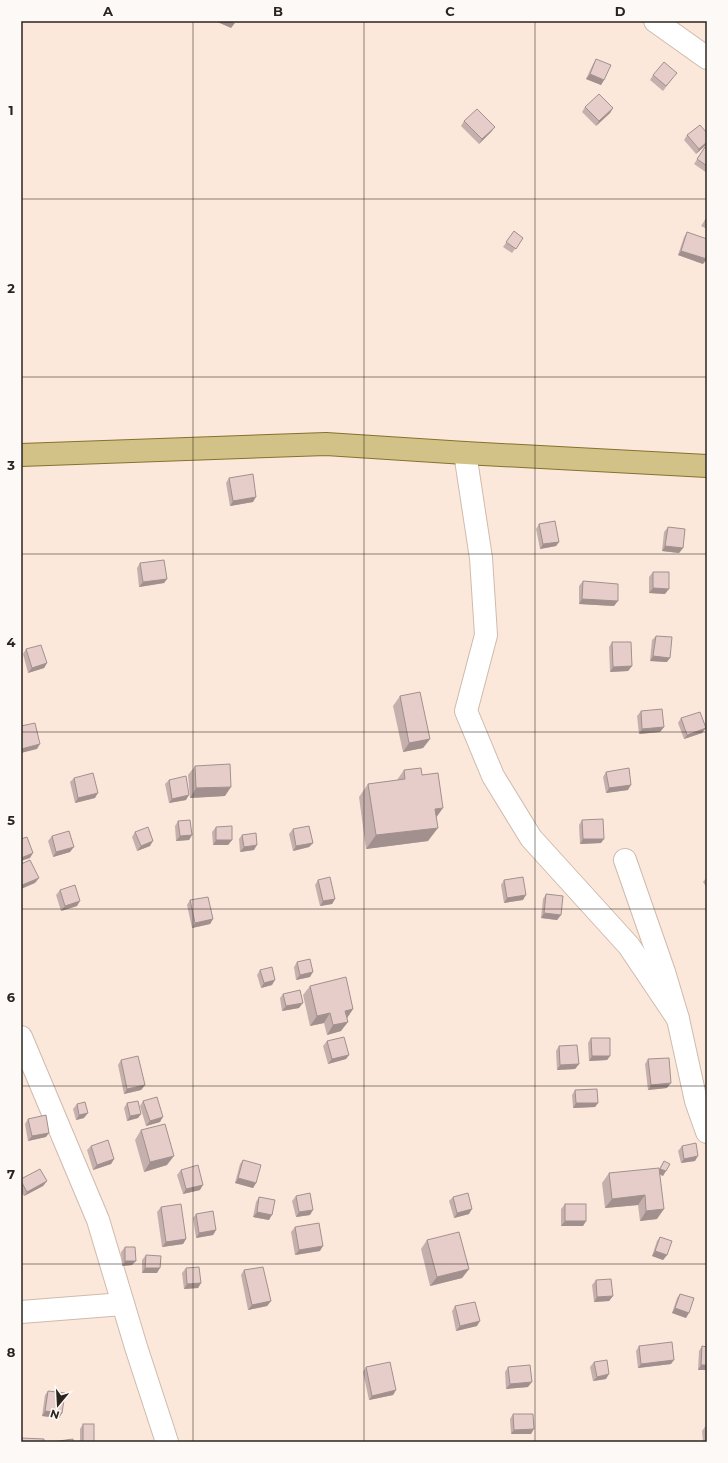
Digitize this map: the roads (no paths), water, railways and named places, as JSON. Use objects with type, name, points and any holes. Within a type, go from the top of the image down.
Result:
[{"type":"main road","points":[[21,455],[326,444],[707,466]]},
{"type":"street","points":[[655,21],[707,58]]},
{"type":"street","points":[[465,453],[481,558],[486,635],[466,711],[493,776],[531,838],[630,946],[678,1019]]},
{"type":"street","points":[[625,860],[664,972],[678,1019],[696,1101],[707,1132]]},
{"type":"street","points":[[21,1037],[98,1220],[167,1442]]},
{"type":"street","points":[[21,1312],[123,1304]]}]
